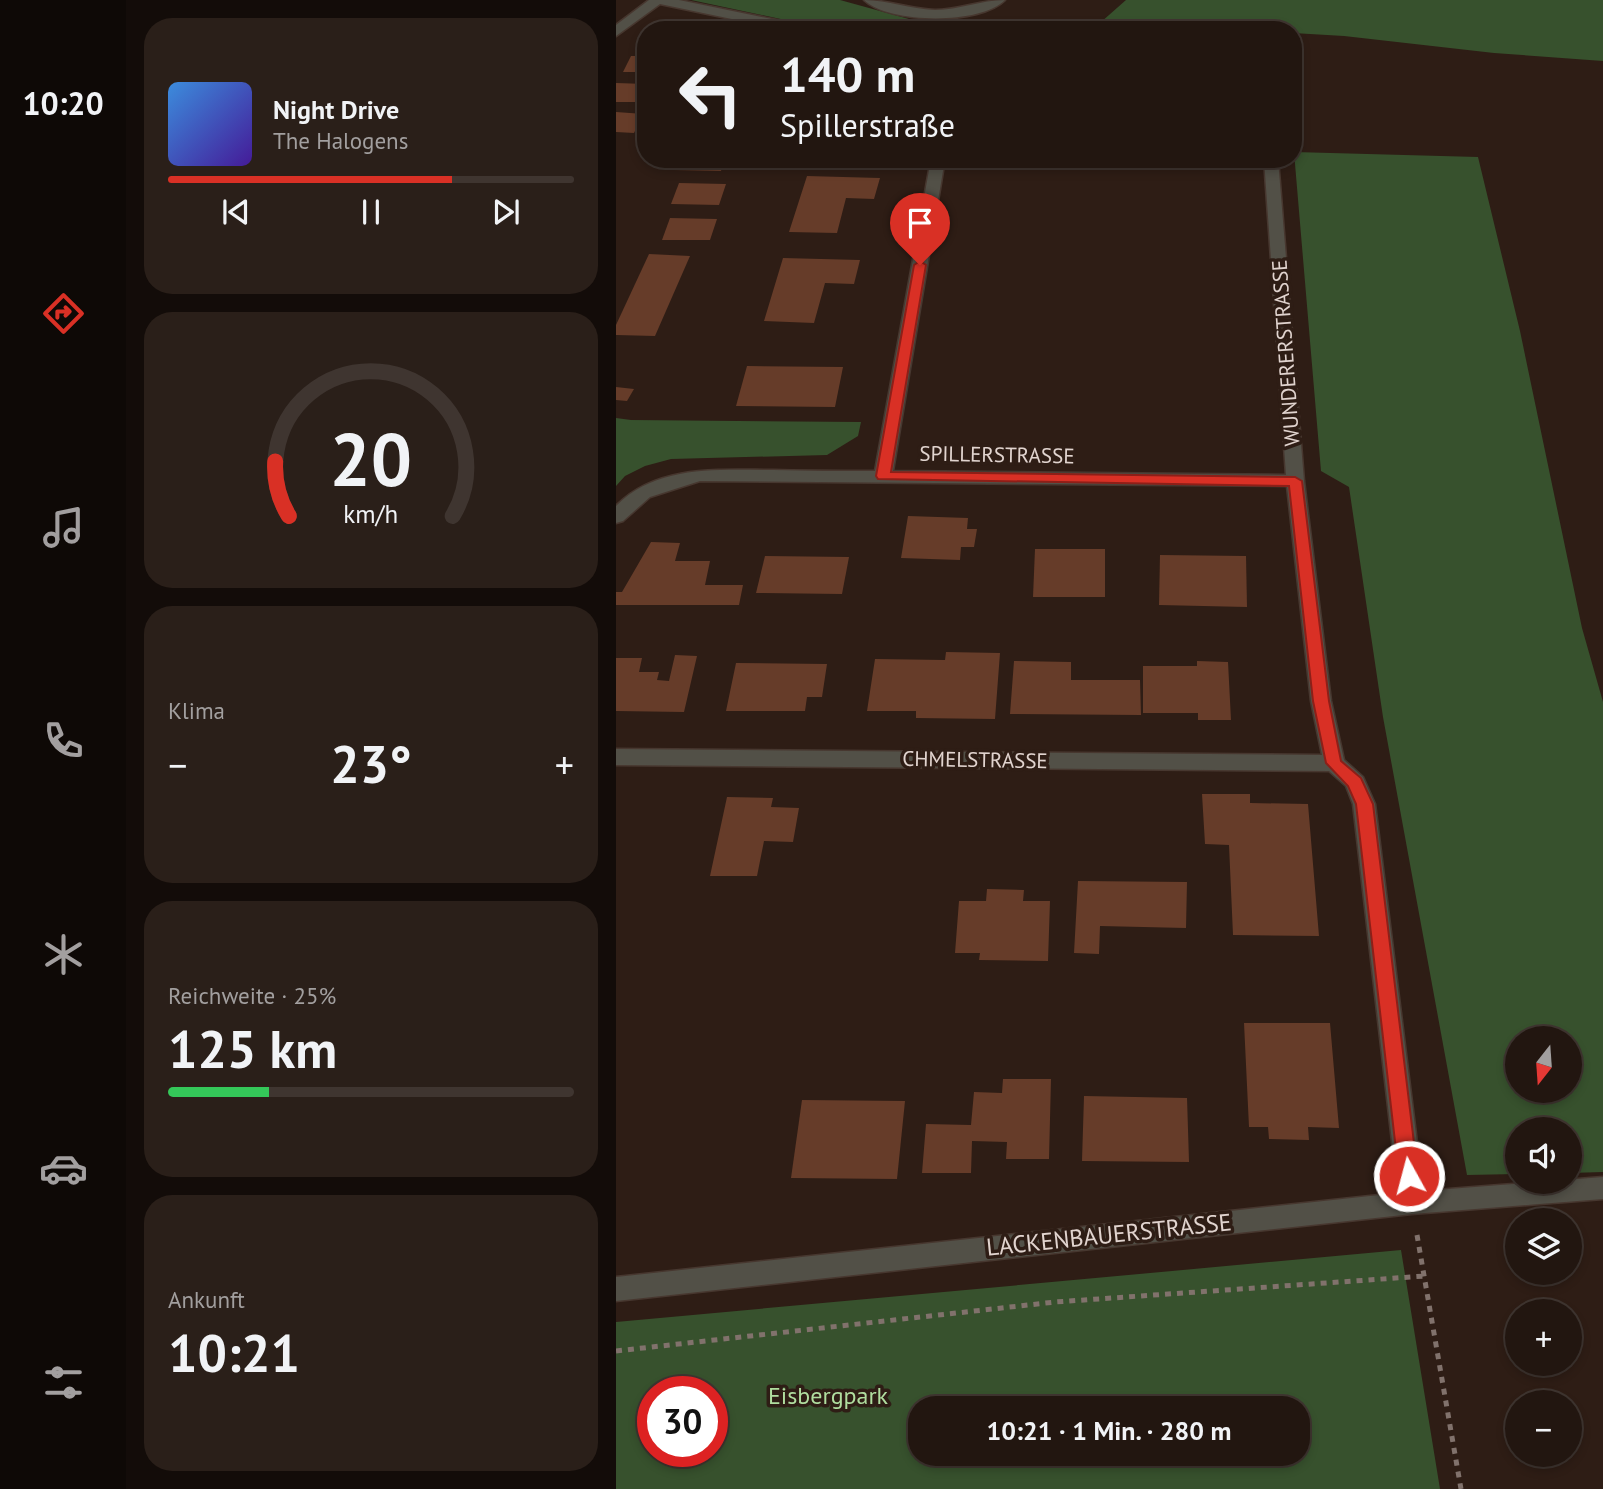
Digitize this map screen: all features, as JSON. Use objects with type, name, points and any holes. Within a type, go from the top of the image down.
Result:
[{"type":"street","points":[[616,32],[658,0],[762,21]]},
{"type":"street","points":[[872,0],[905,11],[945,13],[984,8],[998,0]]},
{"type":"street","points":[[883,476],[936,168]]},
{"type":"street","name":"WUNDERERSTRASSE","points":[[1272,168],[1295,481],[1321,701],[1334,763]]},
{"type":"street","name":"SPILLERSTRASSE","points":[[616,517],[624,506],[657,485],[700,475],[1295,481]]},
{"type":"street","name":"CHMELSTRASSE","points":[[616,757],[1334,763]]},
{"type":"street","points":[[1334,763],[1355,782],[1364,804],[1412,1203]]},
{"type":"street","name":"LACKENBAUERSTRASSE","points":[[616,1289],[1412,1203],[1603,1188]]},
{"type":"path","points":[[1412,1203],[1461,1489]]},
{"type":"path","points":[[616,1351],[1055,1302],[1425,1276]]},
{"type":"green space","points":[[691,0],[840,0],[909,19],[941,21],[790,21]]},
{"type":"green space","points":[[1126,0],[1603,0],[1603,61],[1302,34],[1302,21],[1102,21]]},
{"type":"green space","points":[[1302,152],[1478,157],[1520,331],[1582,628],[1603,702],[1603,1172],[1582,1173],[1582,1117],[1505,1117],[1505,1174],[1467,1175],[1383,717],[1349,487],[1321,471],[1295,168],[1302,168]]},
{"type":"green space","points":[[616,418],[861,422],[858,436],[827,455],[671,459],[645,466],[625,476],[616,486]]},
{"type":"green space","name":"Eisbergpark","points":[[1401,1250],[1440,1489],[616,1489],[616,1322]]},
{"type":"building","points":[[631,56],[637,56],[637,72],[623,72]]},
{"type":"building","points":[[616,83],[637,84],[637,102],[616,102]]},
{"type":"building","points":[[616,112],[637,114],[634,133],[616,132]]},
{"type":"building","points":[[675,168],[722,168],[721,171],[674,170]]},
{"type":"building","points":[[807,176],[880,178],[874,199],[846,198],[837,233],[789,232]]},
{"type":"building","points":[[679,183],[726,184],[719,205],[671,204]]},
{"type":"building","points":[[670,218],[717,219],[710,240],[662,240]]},
{"type":"building","points":[[649,254],[690,256],[655,336],[616,335],[616,325]]},
{"type":"building","points":[[783,258],[860,260],[854,284],[825,283],[814,323],[764,321]]},
{"type":"building","points":[[747,366],[843,367],[835,407],[736,406]]},
{"type":"building","points":[[616,387],[634,389],[627,401],[616,400]]},
{"type":"building","points":[[908,516],[968,518],[967,529],[977,529],[974,547],[961,547],[960,560],[901,558]]},
{"type":"building","points":[[651,542],[680,543],[675,561],[710,561],[705,585],[743,585],[739,605],[616,605],[616,592],[622,592]]},
{"type":"building","points":[[1035,549],[1105,549],[1105,597],[1033,597]]},
{"type":"building","points":[[1160,555],[1246,556],[1247,607],[1159,605]]},
{"type":"building","points":[[765,556],[849,557],[842,594],[756,593]]},
{"type":"building","points":[[946,652],[1000,653],[995,719],[916,718],[916,711],[867,711],[875,659],[945,660]]},
{"type":"building","points":[[675,655],[697,656],[684,712],[616,711],[616,658],[642,658],[639,672],[659,672],[657,680],[669,681]]},
{"type":"building","points":[[1014,661],[1071,662],[1071,680],[1140,680],[1141,715],[1010,714]]},
{"type":"building","points":[[1197,661],[1228,662],[1231,720],[1198,720],[1198,713],[1143,713],[1143,666],[1197,666]]},
{"type":"building","points":[[736,663],[827,664],[822,697],[807,697],[805,711],[726,711]]},
{"type":"building","points":[[1202,794],[1250,794],[1250,803],[1308,804],[1319,936],[1233,935],[1229,845],[1205,844]]},
{"type":"building","points":[[727,797],[773,798],[771,807],[799,808],[793,842],[764,841],[757,876],[710,876]]},
{"type":"building","points":[[1078,881],[1187,882],[1186,928],[1100,926],[1099,954],[1074,953]]},
{"type":"building","points":[[987,889],[1024,890],[1023,901],[1050,901],[1048,961],[979,960],[980,953],[955,953],[959,901],[986,901]]},
{"type":"building","points":[[1244,1023],[1330,1023],[1339,1128],[1308,1127],[1309,1140],[1269,1139],[1268,1127],[1249,1127]]},
{"type":"building","points":[[1003,1079],[1051,1079],[1049,1159],[1006,1159],[1007,1142],[972,1141],[971,1173],[922,1173],[926,1124],[971,1125],[974,1092],[1002,1093]]},
{"type":"building","points":[[1084,1096],[1187,1098],[1189,1162],[1082,1161]]},
{"type":"building","points":[[802,1100],[905,1101],[897,1179],[791,1178]]},
{"type":"route","points":[[920,265],[883,476],[1295,481],[1321,701],[1334,763],[1355,782],[1364,804],[1409,1176]]}]
